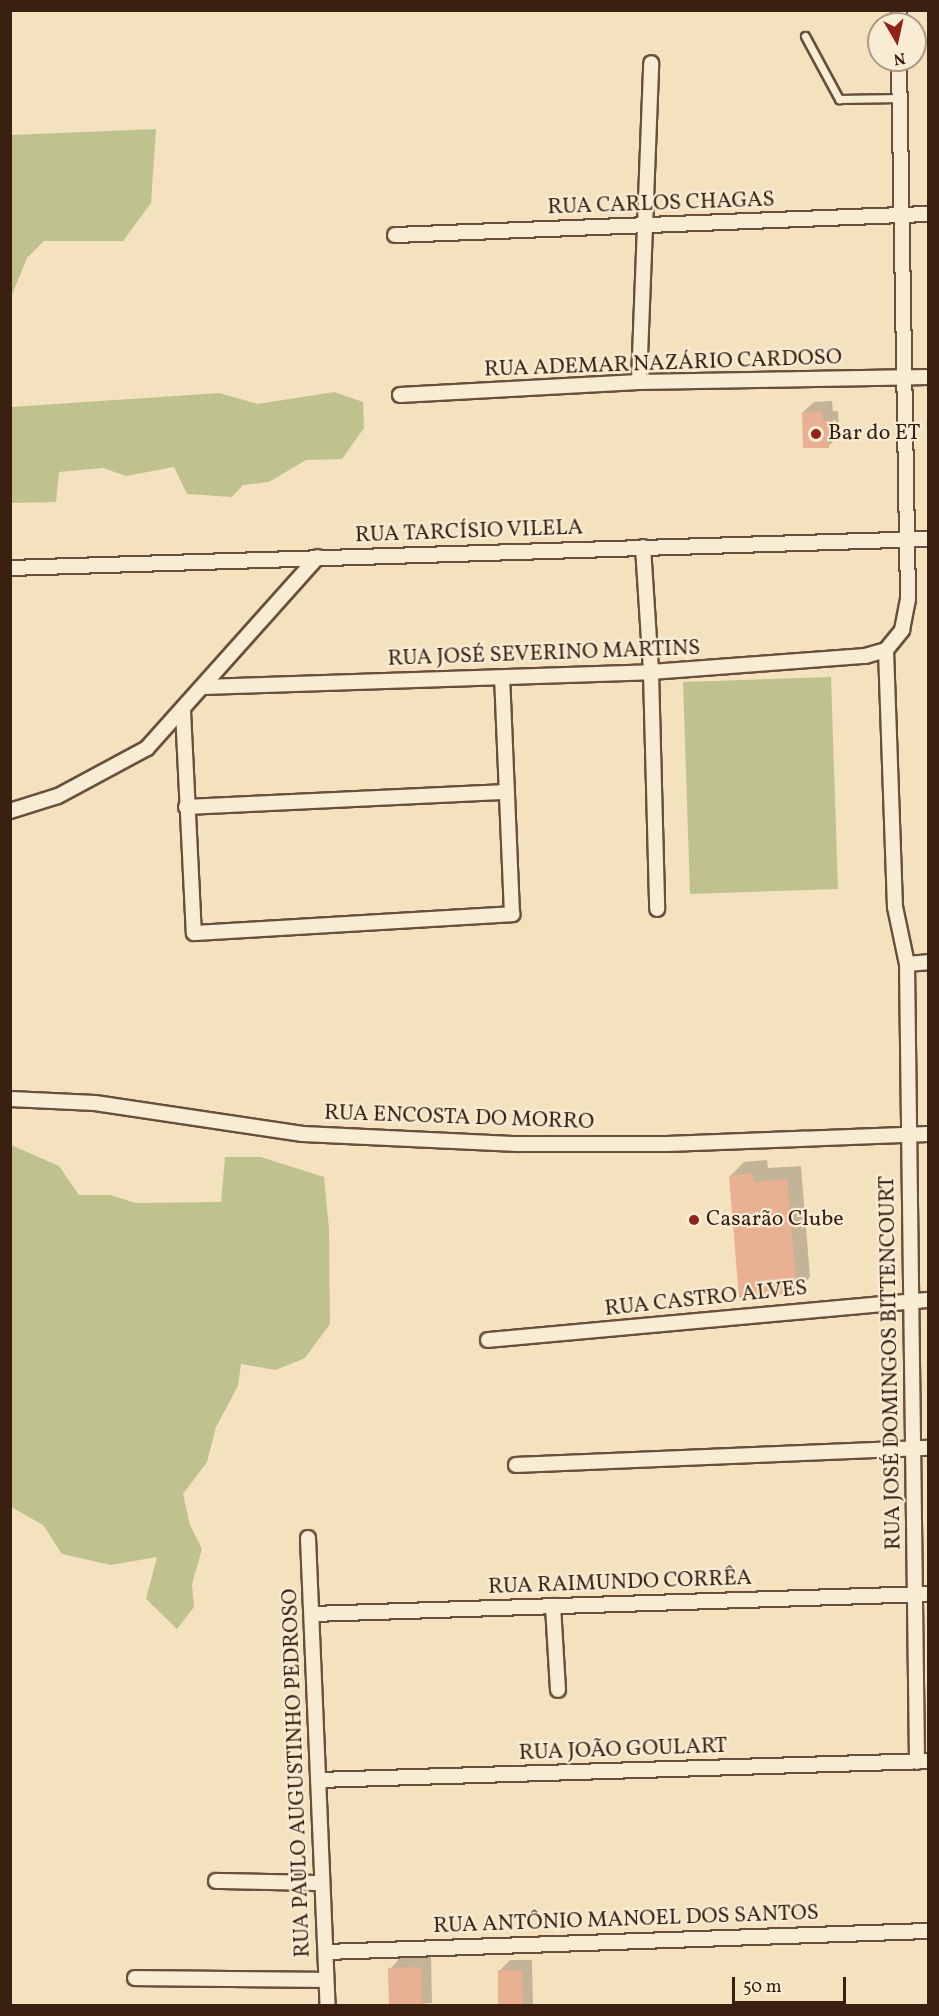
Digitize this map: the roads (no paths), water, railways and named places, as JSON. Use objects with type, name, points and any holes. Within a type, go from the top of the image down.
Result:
[{"type":"street","points":[[639,382],[647,225],[651,63]]},
{"type":"street","points":[[886,650],[902,630],[907,613],[899,72]]},
{"type":"street","name":"RUA CARLOS CHAGAS","points":[[395,235],[928,214]]},
{"type":"street","name":"RUA ADEMAR NAZÁRIO CARDOSO","points":[[400,395],[639,382],[928,377]]},
{"type":"street","name":"RUA TARCÍSIO VILELA","points":[[10,568],[928,539]]},
{"type":"street","points":[[643,547],[651,672],[657,909]]},
{"type":"street","points":[[10,811],[58,796],[132,758],[183,711],[318,557]]},
{"type":"street","name":"RUA JOSÉ SEVERINO MARTINS","points":[[203,687],[502,679],[651,672],[865,656],[886,650]]},
{"type":"street","name":"RUA JOSÉ DOMINGOS BITTENCOURT","points":[[886,650],[895,907],[907,964],[913,1448],[922,1594],[923,1761]]},
{"type":"street","points":[[183,711],[194,933],[512,915],[502,679]]},
{"type":"street","points":[[186,807],[507,792]]},
{"type":"street","points":[[907,964],[928,962]]},
{"type":"street","name":"RUA ENCOSTA DO MORRO","points":[[10,1099],[95,1102],[303,1134],[518,1144],[667,1144],[928,1134]]},
{"type":"street","name":"RUA CASTRO ALVES","points":[[488,1340],[928,1299]]},
{"type":"street","points":[[516,1465],[928,1448]]},
{"type":"street","name":"RUA PAULO AUGUSTINHO PEDROSO","points":[[308,1538],[328,2006]]},
{"type":"street","name":"RUA RAIMUNDO CORRÊA","points":[[312,1614],[922,1594]]},
{"type":"street","points":[[553,1606],[558,1690]]},
{"type":"street","name":"RUA JOÃO GOULART","points":[[318,1780],[923,1761]]},
{"type":"street","points":[[216,1881],[322,1882]]},
{"type":"street","name":"RUA ANTÔNIO MANOEL DOS SANTOS","points":[[326,1952],[928,1931]]},
{"type":"street","points":[[135,1978],[326,1980]]},
{"type":"lane","points":[[805,36],[839,99],[900,98]]},
{"type":"place","name":"Bar do ET","points":[[816,434]]},
{"type":"place","name":"Casarão Clube","points":[[694,1220]]}]
